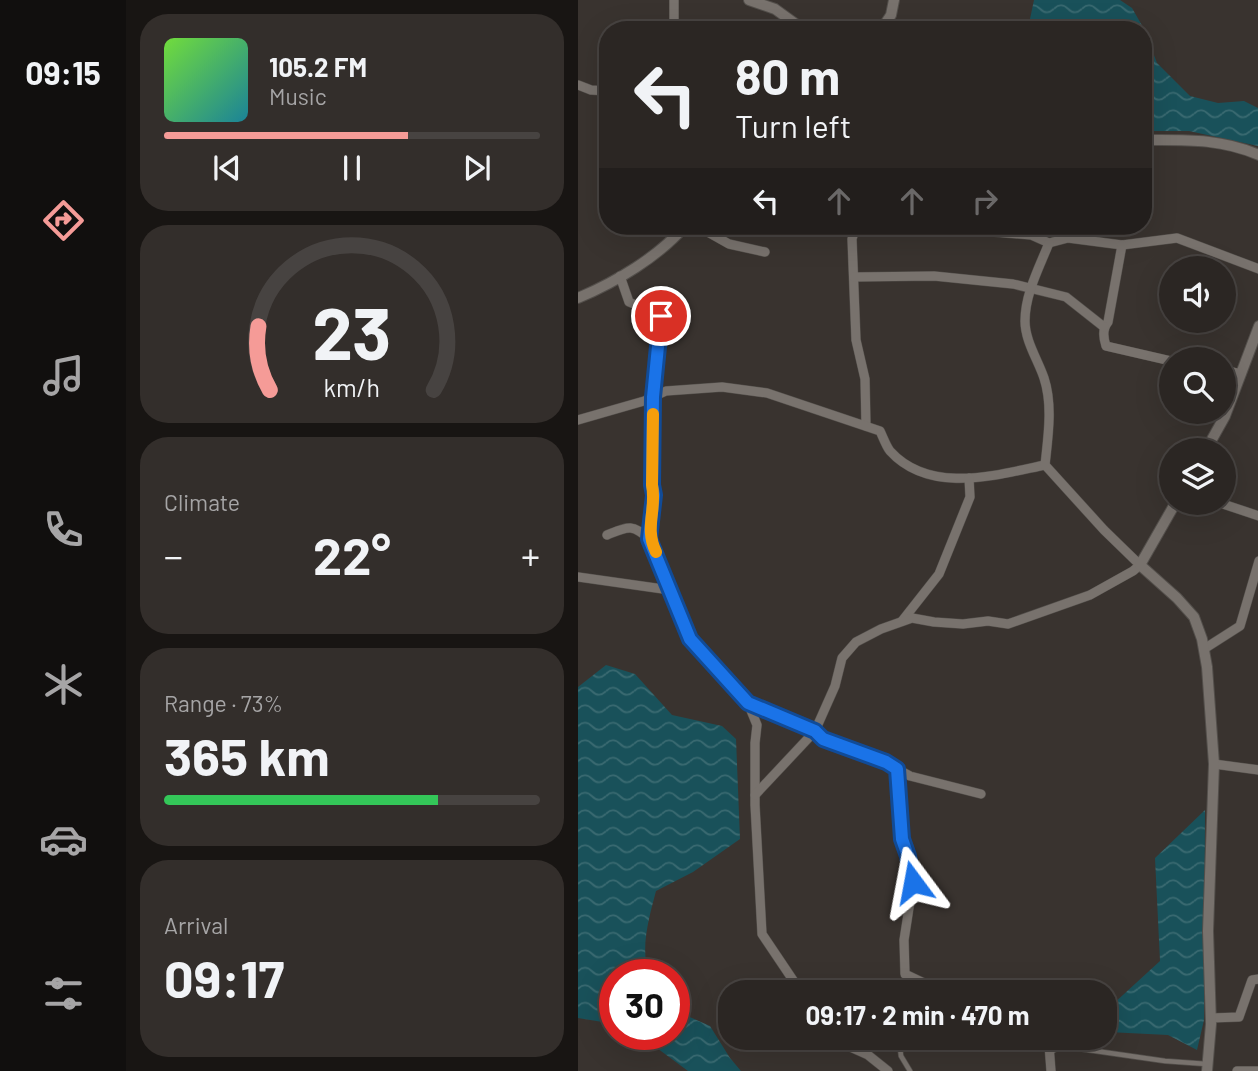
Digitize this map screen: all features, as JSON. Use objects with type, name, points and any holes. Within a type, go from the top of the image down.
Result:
[{"type":"street","points":[[674,0],[674,21]]},
{"type":"street","points":[[749,0],[775,9],[792,21]]},
{"type":"street","points":[[887,21],[894,0]]},
{"type":"street","points":[[578,85],[599,90]]},
{"type":"street","points":[[1152,140],[1224,143],[1259,155]]},
{"type":"street","points":[[578,298],[598,290],[669,244],[677,235]]},
{"type":"street","points":[[713,235],[729,244],[765,252]]},
{"type":"street","points":[[853,235],[856,340],[865,379],[866,426]]},
{"type":"street","points":[[1031,235],[1049,243],[1068,238],[1122,245],[1177,238],[1259,269]]},
{"type":"street","points":[[1049,243],[1031,290],[1025,322],[1049,402],[1045,464],[1104,530],[1194,617],[1204,649],[1212,715],[1214,764],[1209,931],[1211,1018],[1207,1067]]},
{"type":"street","points":[[1122,245],[1108,322],[1104,327],[1106,346],[1159,357]]},
{"type":"street","points":[[620,275],[629,302],[661,316],[653,397],[654,495],[649,539]]},
{"type":"street","points":[[854,277],[934,276],[1013,284],[1066,297],[1104,327]]},
{"type":"street","points":[[1213,438],[1225,416],[1259,326]]},
{"type":"street","points":[[1236,373],[1241,374]]},
{"type":"street","points":[[578,420],[679,389],[711,388],[766,393],[880,431],[890,450],[915,469],[939,477],[980,479],[1045,464]]},
{"type":"street","points":[[901,622],[939,574],[970,497],[969,478]]},
{"type":"street","points":[[1236,508],[1259,516]]},
{"type":"street","points":[[755,795],[815,731],[835,686],[842,658],[856,642],[912,618],[943,623],[988,621],[1008,624],[1090,595],[1133,572],[1140,565],[1169,515]]},
{"type":"street","points":[[607,535],[629,527],[640,531],[649,539],[690,639],[748,703],[757,725],[755,795],[762,934],[793,980]]},
{"type":"street","points":[[1204,649],[1240,626],[1259,561]]},
{"type":"street","points":[[578,577],[670,590]]},
{"type":"street","points":[[748,703],[815,731],[823,739],[886,762],[910,776],[981,794]]},
{"type":"street","points":[[1214,764],[1259,770]]},
{"type":"street","points":[[897,769],[902,839],[913,882],[905,940],[905,974],[918,980]]},
{"type":"street","points":[[1211,1018],[1239,1017],[1252,979],[1259,979]]},
{"type":"street","points":[[857,1050],[888,1071]]},
{"type":"street","points":[[1050,1050],[1051,1071]]},
{"type":"street","points":[[1237,1071],[1259,1071]]},
{"type":"lane","points":[[904,980],[905,974]]},
{"type":"lane","points":[[1050,1053],[1061,1046],[1207,1067]]},
{"type":"lane","points":[[900,1050],[910,1071]]},
{"type":"water","points":[[1034,0],[1120,0],[1132,8],[1139,21],[1028,21]]},
{"type":"water","points":[[1152,50],[1157,63],[1190,96],[1218,103],[1244,101],[1258,108],[1258,146],[1189,131],[1152,131]]},
{"type":"water","points":[[606,665],[635,674],[672,715],[722,726],[736,739],[740,839],[693,872],[656,891],[648,922],[646,959],[599,959],[599,1021],[578,1018],[578,687]]},
{"type":"water","points":[[1205,810],[1204,1020],[1197,1050],[1168,1035],[1117,1032],[1117,1000],[1160,961],[1155,858]]},
{"type":"water","points":[[690,1017],[710,1026],[718,1039],[718,1050],[725,1050],[741,1071],[688,1071],[660,1050],[690,1050]]},
{"type":"slow traffic","points":[[653,414],[654,495],[649,539],[656,552]]},
{"type":"route","points":[[661,316],[653,397],[654,495],[649,539],[657,553],[678,613],[690,639],[724,680],[748,703],[815,731],[823,739],[886,762],[897,769],[902,839],[913,882]]}]
